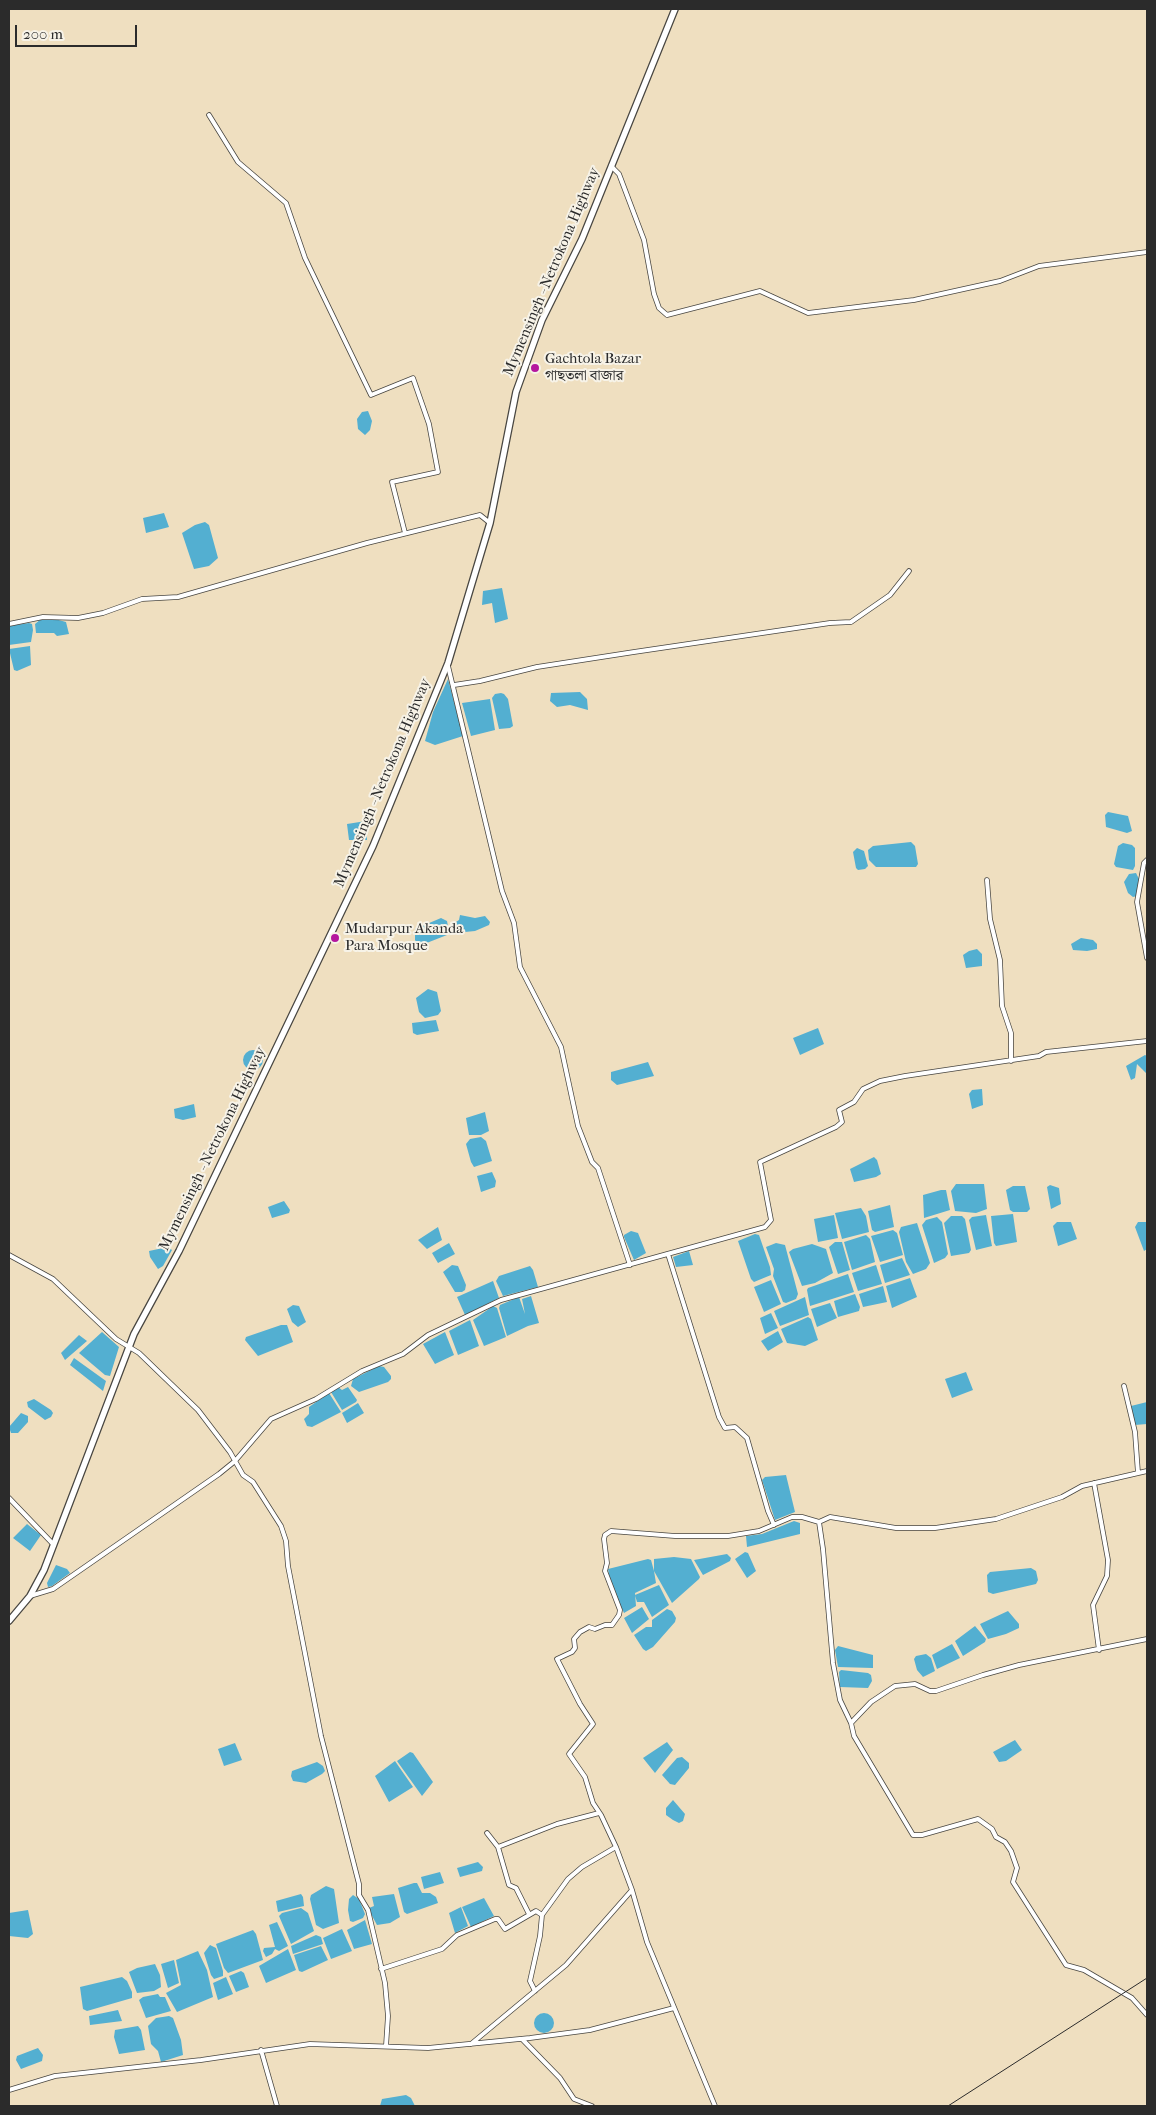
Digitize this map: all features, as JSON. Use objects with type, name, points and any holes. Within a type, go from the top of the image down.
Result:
[{"type":"main road","name":"Mymensingh - Netrokona Highway","points":[[9,1621],[30,1596],[55,1546],[104,1406],[128,1346],[179,1251],[373,846],[448,663],[490,522],[516,392],[542,320],[582,239],[676,9]]},
{"type":"street","points":[[209,115],[238,162],[286,203],[304,258],[371,395],[413,378],[429,424],[438,472],[392,482],[405,534]]},
{"type":"street","points":[[611,166],[619,174],[644,240],[654,294],[659,308],[667,315],[760,290],[808,313],[904,301],[1000,281],[1039,266],[1147,252]]},
{"type":"street","points":[[9,624],[43,617],[78,618],[103,613],[142,599],[178,597],[480,515],[490,522]]},
{"type":"street","points":[[454,684],[480,681],[537,667],[644,650],[830,623],[851,622],[890,595],[909,571]]},
{"type":"street","points":[[448,663],[502,891],[514,924],[520,966],[562,1047],[578,1126],[592,1162],[598,1168],[630,1265]]},
{"type":"street","points":[[1147,860],[1144,863],[1137,902],[1147,958]]},
{"type":"street","points":[[987,880],[990,919],[1000,960],[1002,1006],[1010,1033],[1011,1061]]},
{"type":"street","points":[[30,1596],[53,1590],[145,1527],[235,1461],[271,1419],[316,1399],[362,1371],[403,1354],[428,1335],[501,1300],[765,1227],[771,1220],[760,1162],[836,1128],[842,1122],[839,1110],[854,1102],[863,1089],[880,1081],[1011,1061],[1039,1056],[1046,1052],[1147,1041]]},
{"type":"street","points":[[668,1254],[719,1417],[725,1428],[735,1427],[747,1438],[768,1512],[774,1525]]},
{"type":"street","points":[[9,1255],[53,1279],[116,1339],[139,1353],[198,1410],[235,1461],[242,1475],[253,1482],[281,1526],[286,1541],[288,1566],[321,1736],[359,1884],[359,1895],[368,1910],[381,1970],[388,2016],[386,2046]]},
{"type":"street","points":[[1124,1386],[1136,1432],[1138,1473]]},
{"type":"street","points":[[715,2106],[647,1942],[632,1890],[616,1847],[599,1812],[592,1803],[585,1778],[569,1754],[593,1724],[580,1704],[557,1659],[572,1652],[575,1648],[574,1639],[580,1632],[589,1627],[595,1629],[605,1625],[612,1625],[619,1615],[620,1610],[605,1571],[607,1563],[605,1534],[612,1531],[675,1536],[728,1536],[759,1532],[792,1517],[802,1517],[819,1522],[830,1517],[896,1528],[935,1528],[996,1519],[1094,1483],[1147,1471]]},
{"type":"street","points":[[1094,1483],[1108,1560],[1107,1576],[1093,1605],[1099,1650]]},
{"type":"street","points":[[9,1498],[55,1546]]},
{"type":"street","points":[[819,1522],[833,1662],[840,1700],[851,1723],[854,1736],[912,1835],[922,1835],[978,1819],[992,1829],[996,1837],[1005,1842],[1011,1852],[1017,1868],[1013,1882],[1066,1965],[1084,1970],[1132,1998],[1147,2015]]},
{"type":"street","points":[[851,1723],[871,1702],[895,1686],[915,1684],[930,1691],[936,1691],[1010,1668],[1147,1639]]},
{"type":"street","points":[[498,1847],[556,1824],[599,1812]]},
{"type":"street","points":[[487,1833],[498,1847],[509,1885],[516,1888],[529,1914]]},
{"type":"street","points":[[535,1991],[530,1981],[540,1936],[542,1915],[568,1880],[582,1867],[616,1847]]},
{"type":"street","points":[[471,2044],[566,1965],[632,1890]]},
{"type":"street","points":[[381,1970],[442,1949],[457,1935],[495,1919],[498,1919],[505,1929],[536,1911],[542,1915]]},
{"type":"street","points":[[9,2090],[55,2076],[192,2062],[310,2044],[428,2048],[522,2039],[590,2030],[674,2008]]},
{"type":"street","points":[[522,2039],[560,2078],[574,2099],[592,2106]]},
{"type":"street","points":[[261,2050],[277,2106]]},
{"type":"water","points":[[368,411],[372,421],[370,430],[365,435],[358,429],[357,419],[362,412]]},
{"type":"water","points":[[164,513],[169,527],[146,533],[143,518]]},
{"type":"water","points":[[205,522],[209,525],[218,558],[209,566],[194,569],[182,533],[195,525]]},
{"type":"water","points":[[502,588],[508,619],[495,623],[492,603],[482,605],[483,591]]},
{"type":"water","points":[[41,619],[55,619],[66,622],[69,634],[57,636],[54,633],[36,633],[35,624]]},
{"type":"water","points":[[32,624],[33,630],[31,642],[9,645],[9,626]]},
{"type":"water","points":[[30,646],[31,665],[17,671],[14,670],[9,649]]},
{"type":"water","points":[[448,679],[463,736],[435,745],[425,741],[433,712]]},
{"type":"water","points":[[580,692],[587,699],[588,710],[570,705],[557,707],[550,701],[551,693]]},
{"type":"water","points":[[501,693],[508,699],[513,726],[510,728],[499,729],[492,698],[495,694]]},
{"type":"water","points":[[490,699],[495,730],[471,736],[462,703]]},
{"type":"water","points":[[1108,812],[1128,816],[1132,831],[1127,833],[1106,827],[1105,815]]},
{"type":"water","points":[[366,821],[367,840],[349,840],[347,824]]},
{"type":"water","points":[[911,842],[915,846],[918,864],[916,867],[876,867],[869,860],[868,850],[873,846]]},
{"type":"water","points":[[1123,843],[1132,845],[1135,848],[1135,866],[1133,870],[1116,867],[1114,864],[1118,846]]},
{"type":"water","points":[[857,848],[864,851],[868,866],[865,869],[858,870],[856,868],[853,852]]},
{"type":"water","points":[[1136,873],[1139,879],[1137,896],[1133,897],[1128,893],[1124,882],[1129,874]]},
{"type":"water","points":[[460,915],[475,918],[485,916],[490,922],[489,925],[475,931],[455,933],[451,925],[459,920]]},
{"type":"water","points":[[441,918],[447,921],[449,932],[447,935],[419,946],[415,940],[415,929]]},
{"type":"water","points":[[1081,938],[1093,940],[1097,944],[1097,949],[1087,951],[1073,950],[1071,944]]},
{"type":"water","points":[[977,949],[982,954],[982,966],[966,968],[963,955]]},
{"type":"water","points":[[428,989],[437,992],[441,1011],[438,1015],[425,1018],[419,1012],[416,998]]},
{"type":"water","points":[[436,1020],[439,1031],[417,1035],[413,1033],[412,1023]]},
{"type":"water","points":[[818,1028],[824,1044],[800,1055],[793,1038]]},
{"type":"water","points":[[253,1050],[260,1053],[263,1060],[260,1067],[253,1070],[246,1067],[243,1060],[246,1053]]},
{"type":"water","points":[[1145,1055],[1147,1056],[1147,1074],[1137,1064],[1135,1078],[1131,1080],[1126,1066]]},
{"type":"water","points":[[648,1062],[654,1076],[617,1085],[611,1080],[611,1072]]},
{"type":"water","points":[[982,1089],[983,1105],[972,1109],[969,1094],[972,1090]]},
{"type":"water","points":[[194,1104],[196,1117],[183,1120],[175,1118],[174,1109]]},
{"type":"water","points":[[485,1112],[489,1131],[481,1135],[469,1135],[466,1118]]},
{"type":"water","points":[[481,1137],[486,1141],[492,1161],[474,1167],[466,1144],[470,1139]]},
{"type":"water","points":[[874,1157],[877,1160],[881,1174],[854,1182],[850,1169]]},
{"type":"water","points":[[492,1172],[496,1181],[495,1187],[481,1192],[477,1176]]},
{"type":"water","points":[[956,1184],[984,1184],[987,1209],[976,1213],[955,1211],[951,1191]]},
{"type":"water","points":[[1050,1185],[1059,1188],[1061,1204],[1051,1209],[1047,1187]]},
{"type":"water","points":[[1013,1186],[1025,1186],[1030,1209],[1027,1212],[1013,1212],[1010,1210],[1006,1190]]},
{"type":"water","points":[[946,1190],[950,1210],[924,1218],[923,1195]]},
{"type":"water","points":[[284,1201],[290,1210],[289,1213],[272,1218],[268,1207]]},
{"type":"water","points":[[890,1205],[894,1227],[875,1232],[872,1230],[868,1211]]},
{"type":"water","points":[[861,1208],[866,1216],[869,1232],[842,1239],[835,1213]]},
{"type":"water","points":[[1013,1214],[1017,1242],[996,1246],[991,1216]]},
{"type":"water","points":[[834,1215],[838,1238],[818,1242],[814,1219]]},
{"type":"water","points":[[986,1215],[992,1246],[976,1250],[969,1220],[972,1217]]},
{"type":"water","points":[[951,1216],[962,1216],[965,1219],[971,1250],[969,1253],[951,1256],[944,1223]]},
{"type":"water","points":[[937,1217],[942,1222],[948,1254],[945,1258],[934,1263],[922,1225],[926,1220]]},
{"type":"water","points":[[1057,1222],[1071,1222],[1077,1239],[1058,1246],[1053,1226]]},
{"type":"water","points":[[1138,1222],[1147,1222],[1147,1249],[1144,1251],[1135,1227]]},
{"type":"water","points":[[917,1223],[930,1263],[926,1269],[913,1274],[906,1262],[899,1232],[901,1227]]},
{"type":"water","points":[[438,1227],[442,1240],[427,1249],[418,1240]]},
{"type":"water","points":[[893,1230],[897,1233],[903,1255],[880,1262],[871,1236]]},
{"type":"water","points":[[631,1231],[638,1233],[646,1253],[634,1260],[624,1237],[624,1235]]},
{"type":"water","points":[[755,1234],[759,1235],[771,1275],[754,1282],[751,1279],[738,1241]]},
{"type":"water","points":[[866,1235],[870,1239],[875,1262],[852,1270],[844,1242]]},
{"type":"water","points":[[835,1242],[842,1242],[850,1270],[838,1274],[829,1247]]},
{"type":"water","points":[[449,1243],[455,1254],[438,1263],[432,1253]]},
{"type":"water","points":[[776,1243],[785,1245],[798,1294],[796,1299],[786,1303],[783,1302],[773,1276],[774,1269],[766,1247]]},
{"type":"water","points":[[812,1244],[826,1249],[833,1273],[815,1283],[802,1286],[789,1252],[793,1249]]},
{"type":"water","points":[[168,1247],[172,1250],[163,1266],[158,1269],[150,1257],[149,1251]]},
{"type":"water","points":[[689,1251],[693,1265],[676,1267],[673,1257]]},
{"type":"water","points":[[902,1258],[910,1275],[885,1283],[880,1265]]},
{"type":"water","points":[[452,1265],[458,1266],[466,1285],[465,1290],[462,1292],[455,1292],[443,1272]]},
{"type":"water","points":[[876,1265],[882,1284],[858,1291],[852,1273]]},
{"type":"water","points":[[530,1266],[538,1287],[503,1296],[496,1281],[499,1276]]},
{"type":"water","points":[[848,1274],[854,1292],[810,1306],[808,1288]]},
{"type":"water","points":[[910,1278],[917,1297],[892,1308],[886,1286]]},
{"type":"water","points":[[771,1280],[781,1304],[764,1312],[754,1287]]},
{"type":"water","points":[[493,1281],[499,1298],[465,1315],[457,1297]]},
{"type":"water","points":[[883,1286],[887,1302],[863,1307],[859,1294]]},
{"type":"water","points":[[855,1294],[860,1307],[859,1311],[838,1317],[834,1301]]},
{"type":"water","points":[[531,1296],[539,1323],[507,1336],[499,1308],[500,1305],[519,1297],[525,1314],[522,1299]]},
{"type":"water","points":[[805,1297],[809,1315],[780,1326],[774,1311]]},
{"type":"water","points":[[830,1303],[837,1318],[817,1327],[811,1309]]},
{"type":"water","points":[[293,1305],[299,1306],[306,1322],[298,1327],[292,1322],[287,1309]]},
{"type":"water","points":[[493,1306],[497,1308],[506,1337],[484,1346],[473,1320]]},
{"type":"water","points":[[771,1313],[778,1328],[765,1334],[760,1318]]},
{"type":"water","points":[[808,1317],[811,1319],[818,1340],[805,1346],[787,1343],[781,1329]]},
{"type":"water","points":[[470,1320],[479,1346],[458,1355],[449,1331]]},
{"type":"water","points":[[281,1325],[287,1325],[293,1342],[258,1356],[245,1340],[246,1337]]},
{"type":"water","points":[[778,1331],[783,1342],[768,1351],[761,1341]]},
{"type":"water","points":[[102,1332],[119,1347],[110,1376],[105,1375],[79,1353]]},
{"type":"water","points":[[445,1332],[454,1355],[435,1364],[423,1344]]},
{"type":"water","points":[[79,1335],[87,1341],[65,1360],[61,1353]]},
{"type":"water","points":[[74,1358],[106,1381],[103,1391],[70,1365]]},
{"type":"water","points":[[379,1366],[384,1367],[391,1376],[388,1382],[359,1392],[351,1386],[353,1379]]},
{"type":"water","points":[[966,1372],[973,1390],[952,1398],[945,1379]]},
{"type":"water","points":[[338,1387],[342,1390],[348,1387],[357,1400],[356,1402],[342,1410],[331,1392]]},
{"type":"water","points":[[329,1393],[341,1412],[312,1427],[307,1426],[304,1419],[309,1414],[309,1407]]},
{"type":"water","points":[[34,1399],[51,1410],[53,1413],[51,1417],[45,1420],[28,1407],[27,1402]]},
{"type":"water","points":[[1147,1402],[1147,1424],[1135,1425],[1131,1406]]},
{"type":"water","points":[[358,1403],[364,1413],[347,1423],[342,1413]]},
{"type":"water","points":[[21,1413],[28,1416],[28,1422],[18,1433],[11,1433],[9,1427]]},
{"type":"water","points":[[786,1475],[795,1512],[775,1520],[762,1480],[765,1477]]},
{"type":"water","points":[[794,1521],[800,1523],[800,1534],[747,1547],[746,1536],[762,1534]]},
{"type":"water","points":[[27,1524],[41,1535],[30,1551],[13,1538]]},
{"type":"water","points":[[745,1552],[748,1553],[756,1571],[747,1578],[735,1559]]},
{"type":"water","points":[[727,1554],[731,1558],[730,1561],[703,1575],[694,1560]]},
{"type":"water","points":[[674,1557],[691,1559],[700,1577],[672,1603],[654,1571],[654,1559]]},
{"type":"water","points":[[648,1559],[651,1560],[656,1583],[635,1593],[636,1606],[624,1613],[611,1586],[608,1569]]},
{"type":"water","points":[[56,1565],[67,1569],[70,1573],[48,1587],[47,1583]]},
{"type":"water","points":[[1031,1568],[1036,1571],[1038,1580],[1036,1584],[993,1594],[988,1592],[987,1575],[990,1572]]},
{"type":"water","points":[[659,1585],[669,1605],[652,1617],[644,1602],[637,1602],[635,1595]]},
{"type":"water","points":[[642,1607],[649,1619],[632,1633],[624,1618]]},
{"type":"water","points":[[667,1609],[672,1611],[676,1618],[675,1622],[653,1647],[646,1651],[634,1635],[646,1627],[652,1627],[652,1620]]},
{"type":"water","points":[[1008,1611],[1019,1624],[1019,1628],[988,1639],[980,1624]]},
{"type":"water","points":[[975,1626],[986,1639],[985,1642],[963,1656],[955,1641]]},
{"type":"water","points":[[952,1644],[960,1658],[937,1669],[932,1655]]},
{"type":"water","points":[[838,1646],[873,1655],[873,1668],[838,1667],[835,1650]]},
{"type":"water","points":[[926,1654],[931,1658],[935,1671],[923,1677],[917,1670],[914,1659],[916,1656]]},
{"type":"water","points":[[841,1670],[868,1673],[871,1675],[872,1681],[868,1688],[840,1687],[839,1672]]},
{"type":"water","points":[[1015,1740],[1022,1750],[1006,1761],[999,1762],[993,1752]]},
{"type":"water","points":[[667,1742],[673,1750],[655,1773],[643,1758]]},
{"type":"water","points":[[235,1743],[242,1760],[224,1766],[218,1749]]},
{"type":"water","points":[[410,1752],[413,1753],[433,1782],[422,1796],[397,1761]]},
{"type":"water","points":[[682,1757],[689,1763],[689,1768],[675,1785],[670,1784],[662,1775],[677,1758]]},
{"type":"water","points":[[395,1761],[413,1787],[389,1802],[375,1776]]},
{"type":"water","points":[[317,1762],[323,1766],[325,1771],[322,1774],[306,1783],[293,1781],[292,1771]]},
{"type":"water","points":[[673,1800],[685,1814],[683,1821],[679,1823],[666,1815],[666,1808]]},
{"type":"water","points":[[478,1862],[483,1867],[482,1871],[460,1877],[457,1868]]},
{"type":"water","points":[[440,1872],[444,1883],[424,1889],[421,1877]]},
{"type":"water","points":[[417,1883],[422,1893],[430,1893],[436,1897],[438,1903],[407,1914],[404,1912],[398,1888]]},
{"type":"water","points":[[326,1886],[334,1889],[339,1923],[323,1929],[316,1925],[310,1899],[311,1895]]},
{"type":"water","points":[[301,1894],[304,1906],[278,1912],[276,1901]]},
{"type":"water","points":[[394,1894],[400,1917],[390,1923],[377,1925],[369,1908],[374,1906],[372,1897]]},
{"type":"water","points":[[353,1895],[359,1899],[365,1914],[363,1918],[353,1922],[350,1921],[348,1910],[349,1899]]},
{"type":"water","points":[[484,1898],[494,1916],[471,1927],[462,1907]]},
{"type":"water","points":[[461,1907],[468,1926],[455,1933],[449,1913]]},
{"type":"water","points":[[301,1908],[308,1913],[314,1931],[291,1944],[279,1916],[282,1913]]},
{"type":"water","points":[[28,1910],[33,1934],[28,1938],[9,1936],[9,1913]]},
{"type":"water","points":[[365,1920],[372,1944],[354,1949],[347,1930]]},
{"type":"water","points":[[277,1922],[288,1946],[279,1951],[275,1949],[272,1954],[266,1957],[263,1951],[264,1948],[275,1947],[269,1925]]},
{"type":"water","points":[[342,1929],[352,1951],[331,1959],[323,1938]]},
{"type":"water","points":[[253,1930],[256,1934],[263,1960],[228,1973],[224,1968],[216,1944]]},
{"type":"water","points":[[316,1935],[321,1937],[323,1944],[293,1954],[291,1946]]},
{"type":"water","points":[[210,1945],[216,1948],[223,1971],[223,1976],[214,1979],[204,1953]]},
{"type":"water","points":[[321,1946],[328,1960],[302,1972],[299,1971],[294,1955]]},
{"type":"water","points":[[288,1949],[296,1970],[266,1983],[259,1966]]},
{"type":"water","points":[[198,1951],[207,1970],[213,1997],[177,2012],[166,1993],[181,1985],[176,1960]]},
{"type":"water","points":[[174,1960],[179,1983],[168,1988],[161,1964]]},
{"type":"water","points":[[155,1964],[160,1975],[161,1987],[154,1991],[137,1993],[129,1972]]},
{"type":"water","points":[[241,1971],[244,1973],[249,1987],[236,1992],[229,1976]]},
{"type":"water","points":[[122,1977],[127,1981],[132,1992],[132,1998],[87,2011],[83,2009],[80,1987]]},
{"type":"water","points":[[226,1977],[233,1994],[218,2000],[213,1983]]},
{"type":"water","points":[[158,1994],[160,1997],[165,1997],[171,2011],[146,2018],[139,2000],[143,1997]]},
{"type":"water","points":[[118,2010],[122,2021],[90,2025],[89,2016]]},
{"type":"water","points":[[544,2013],[551,2016],[554,2023],[551,2030],[544,2033],[537,2030],[534,2023],[537,2016]]},
{"type":"water","points":[[169,2016],[173,2018],[181,2040],[183,2055],[161,2062],[158,2051],[151,2044],[148,2026],[156,2018]]},
{"type":"water","points":[[138,2026],[141,2030],[145,2050],[119,2054],[114,2037],[115,2030]]},
{"type":"water","points":[[38,2048],[43,2055],[42,2061],[21,2069],[16,2060],[17,2056]]},
{"type":"water","points":[[406,2095],[411,2098],[415,2106],[380,2106],[382,2099]]},
{"type":"railway","points":[[948,2106],[1147,1978]]},
{"type":"place","name":"Gachtola Bazar গাছতলা বাজার","points":[[535,368]]},
{"type":"place","name":"Mudarpur Akanda Para Mosque","points":[[335,938]]}]
